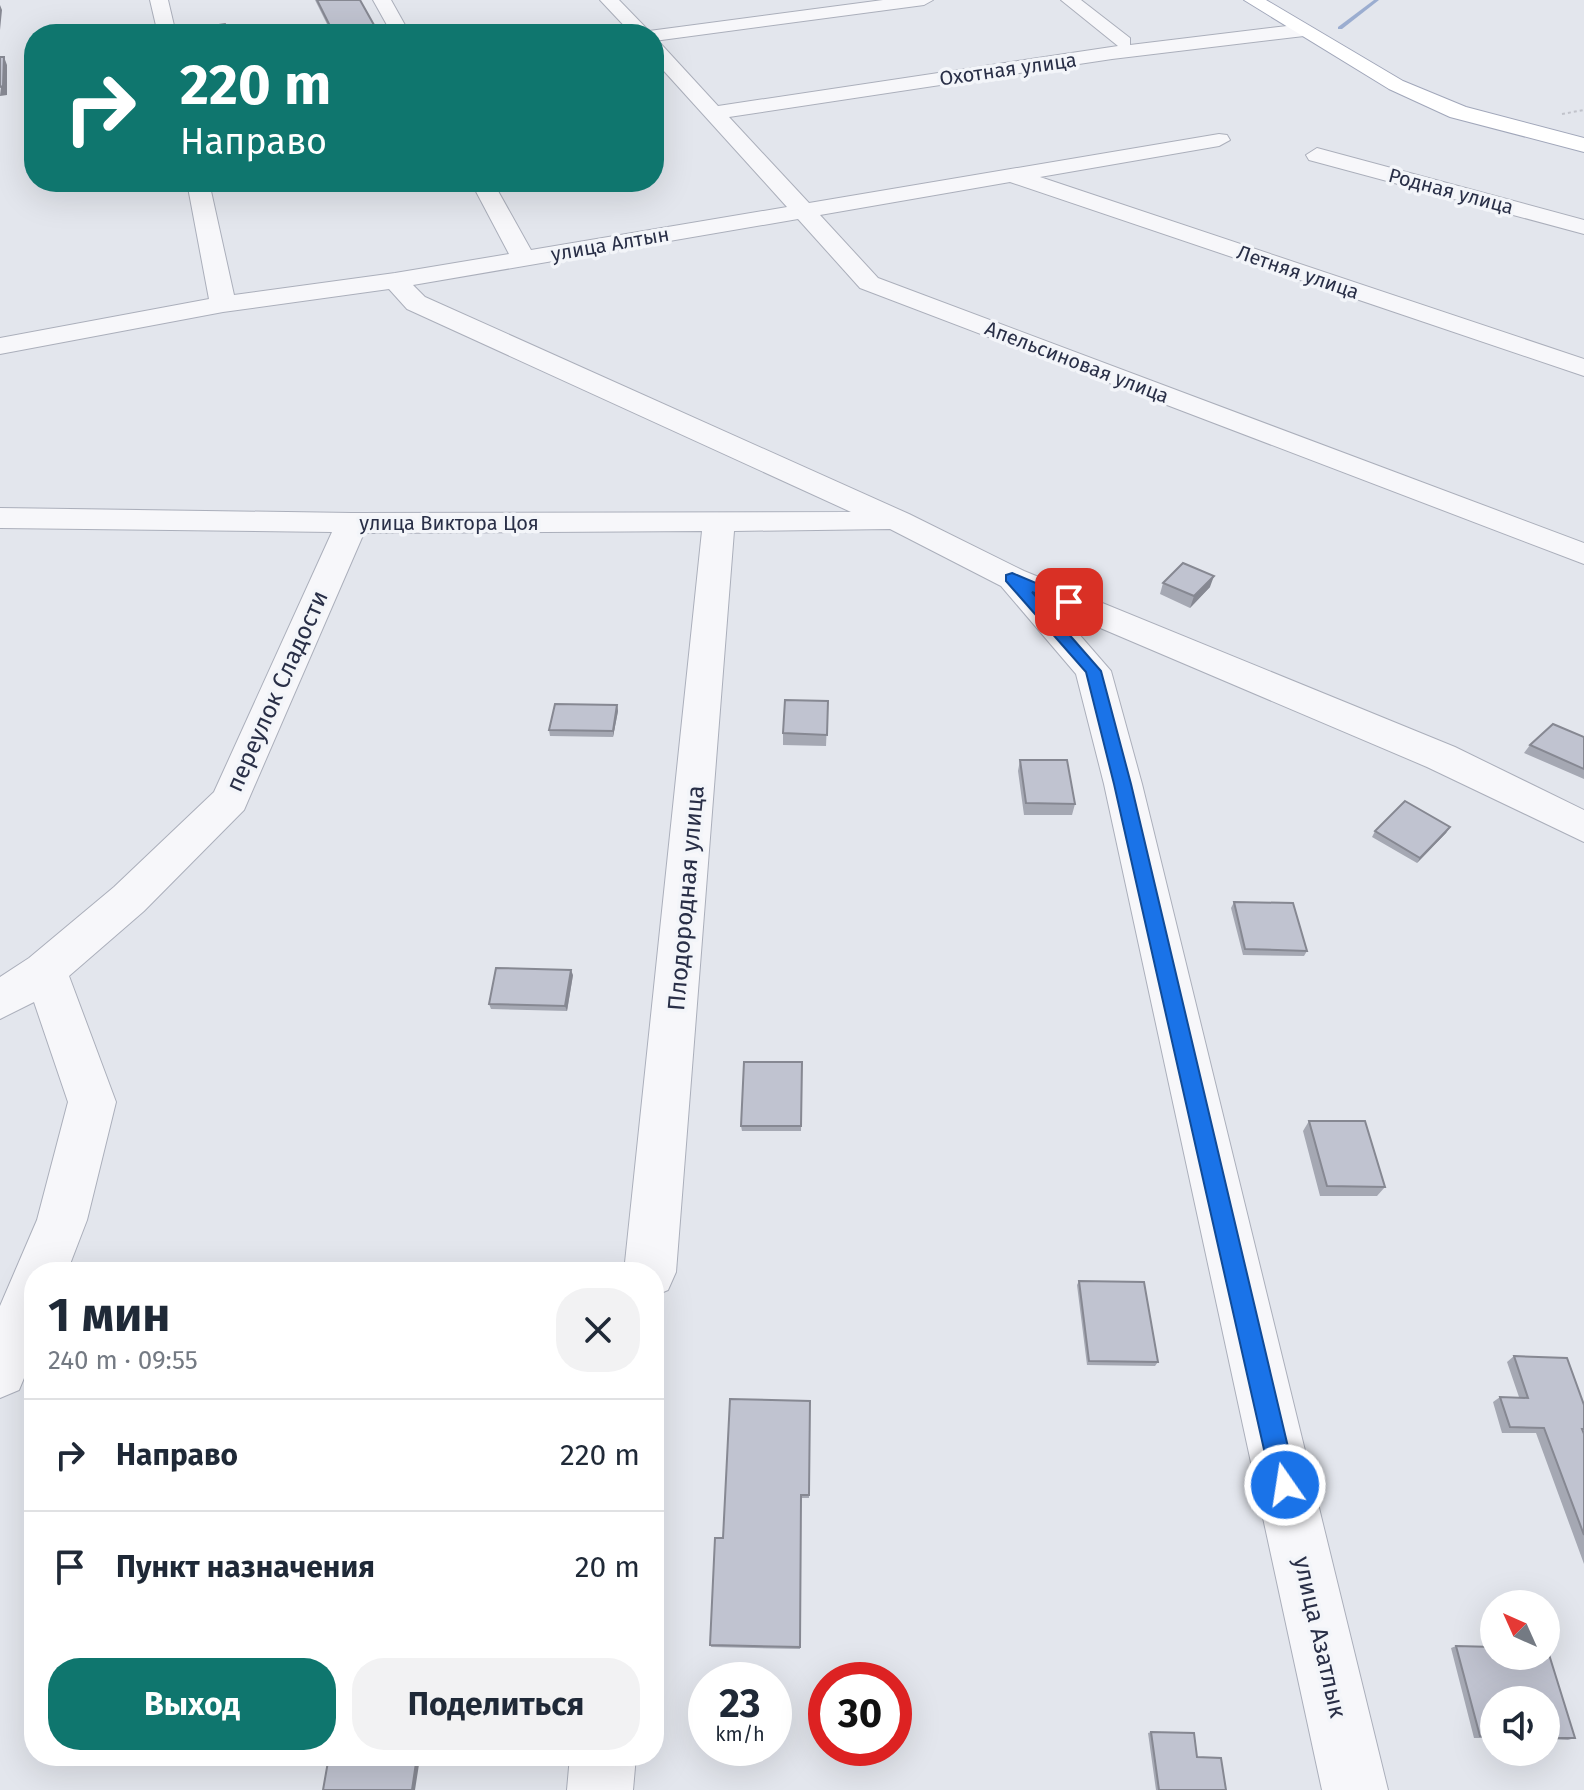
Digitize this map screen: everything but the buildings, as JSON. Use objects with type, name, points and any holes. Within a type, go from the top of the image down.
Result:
[{"type":"main road","points":[[1253,0],[1396,85],[1458,112],[1584,145]]},
{"type":"street","points":[[159,0],[165,24]]},
{"type":"street","points":[[382,0],[395,24]]},
{"type":"street","points":[[609,0],[632,24]]},
{"type":"street","points":[[664,34],[924,0]]},
{"type":"street","points":[[1070,0],[1123,42]]},
{"type":"street","name":"Охотная улица","points":[[713,113],[1112,53],[1304,30]]},
{"type":"street","name":"Апельсиновая улица","points":[[664,59],[869,283],[1584,554]]},
{"type":"street","name":"улица Алтын","points":[[0,346],[223,304],[395,281],[1219,140]]},
{"type":"street","name":"Родная улица","points":[[1317,155],[1584,227]]},
{"type":"street","name":"Летняя улица","points":[[1013,176],[1584,368]]},
{"type":"street","points":[[200,192],[223,304]]},
{"type":"street","points":[[487,192],[524,259]]},
{"type":"street","points":[[395,281],[416,303],[898,521],[1012,578],[1441,757],[1584,827]]},
{"type":"street","name":"улица Виктора Цоя","points":[[0,518],[352,523],[898,521]]},
{"type":"street","name":"переулок Сладости","points":[[0,1000],[45,971],[129,899],[230,800],[352,523]]},
{"type":"street","name":"Плодородная улица","points":[[651,1262],[719,523]]},
{"type":"street","name":"улица Азатлык","points":[[1012,578],[1093,671],[1123,784],[1355,1790]]},
{"type":"street","points":[[45,971],[92,1102],[62,1220],[45,1262]]},
{"type":"street","points":[[0,1371],[24,1312]]},
{"type":"street","points":[[600,1790],[602,1766]]},
{"type":"waterway","points":[[1340,28],[1377,0]]},
{"type":"route","points":[[1069,602],[1012,578],[1093,671],[1123,784],[1285,1485]]}]
